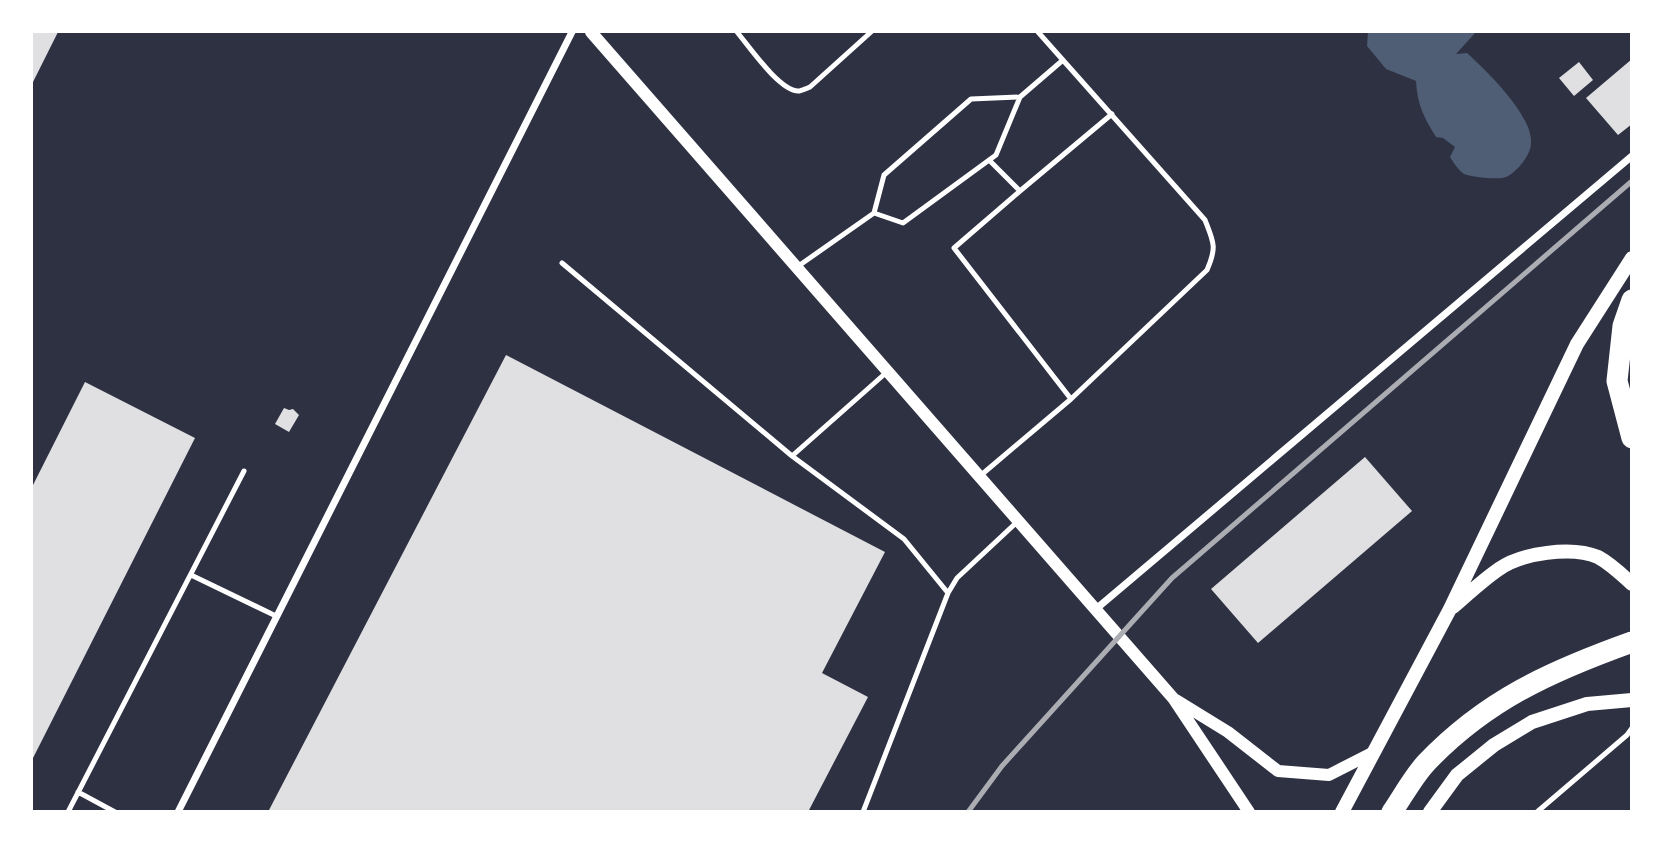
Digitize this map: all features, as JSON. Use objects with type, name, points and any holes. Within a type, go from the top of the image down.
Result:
[{"type":"highway","points":[[1632,300],[1623,326],[1617,381],[1632,438]]},
{"type":"highway","points":[[1392,811],[1424,764],[1479,715],[1531,682],[1632,642]]},
{"type":"main road","points":[[1342,811],[1450,609],[1577,344],[1632,258]]},
{"type":"main road","points":[[1450,609],[1501,567],[1534,555],[1568,551],[1596,556],[1615,568],[1632,584]]},
{"type":"main road","points":[[1430,811],[1457,775],[1494,745],[1532,722],[1587,704],[1632,701]]},
{"type":"street","points":[[177,811],[572,32]]},
{"type":"street","points":[[591,32],[1173,698],[1249,811]]},
{"type":"street","points":[[1096,609],[1632,156]]},
{"type":"street","points":[[1173,698],[1228,732],[1278,771],[1329,775],[1372,753]]},
{"type":"lane","points":[[737,32],[778,80],[789,89],[799,91],[810,87],[871,32]]},
{"type":"lane","points":[[980,476],[1071,399],[1207,270],[1214,254],[1213,240],[1205,220],[1038,32]]},
{"type":"lane","points":[[874,213],[903,223],[996,155],[1020,97],[1063,60]]},
{"type":"lane","points":[[797,267],[874,213],[884,174],[971,99],[1020,97]]},
{"type":"lane","points":[[1071,399],[954,248],[1112,114]]},
{"type":"lane","points":[[989,160],[1020,191]]},
{"type":"lane","points":[[562,263],[792,456],[904,539],[948,593]]},
{"type":"lane","points":[[792,456],[888,371]]},
{"type":"lane","points":[[68,811],[244,471]]},
{"type":"lane","points":[[863,811],[948,593],[957,578],[1018,521]]},
{"type":"lane","points":[[191,575],[276,616]]},
{"type":"lane","points":[[1537,811],[1627,735],[1632,727]]},
{"type":"lane","points":[[78,792],[115,811]]},
{"type":"water","points":[[1368,32],[1476,32],[1456,54],[1467,53],[1476,61],[1497,82],[1525,120],[1531,143],[1529,153],[1519,167],[1503,178],[1462,173],[1450,157],[1455,147],[1443,138],[1436,137],[1425,117],[1416,81],[1386,69],[1367,46]]},
{"type":"building","points":[[32,32],[58,32],[32,84]]},
{"type":"building","points":[[1632,59],[1632,124],[1618,135],[1586,98]]},
{"type":"building","points":[[1579,62],[1593,80],[1574,96],[1559,78]]},
{"type":"building","points":[[506,355],[885,552],[822,673],[868,697],[808,812],[268,812]]},
{"type":"building","points":[[85,382],[195,438],[32,760],[32,487]]},
{"type":"building","points":[[284,408],[293,409],[299,415],[289,432],[275,424]]},
{"type":"building","points":[[1365,457],[1412,511],[1258,643],[1211,589]]},
{"type":"railway","points":[[968,812],[1002,766],[1172,578],[1632,181]]}]
